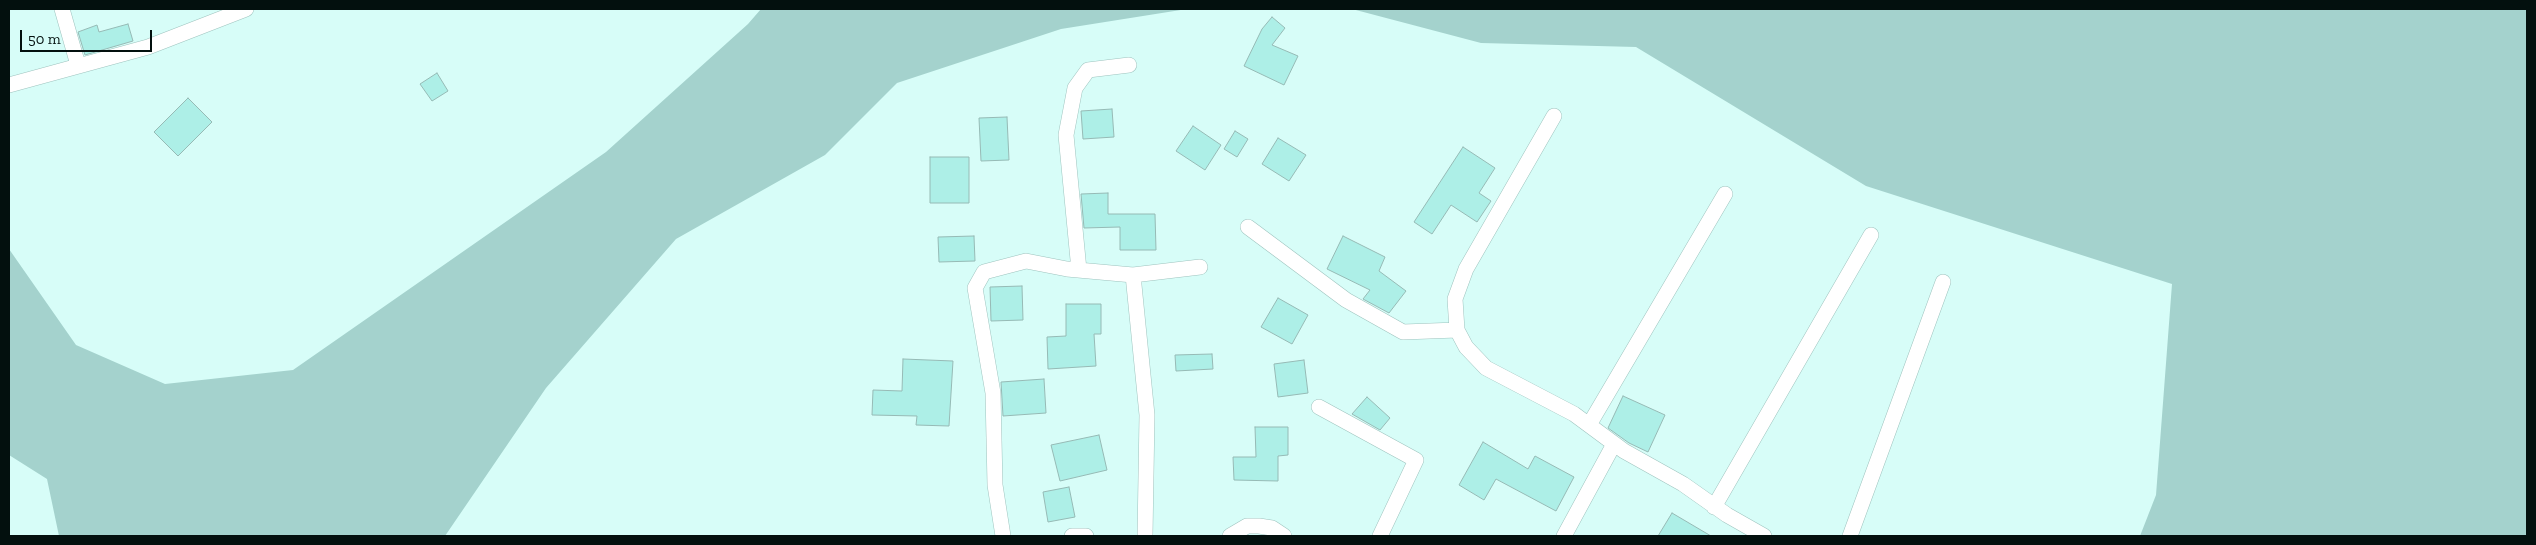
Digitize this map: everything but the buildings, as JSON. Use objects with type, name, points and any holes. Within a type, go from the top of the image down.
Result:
[{"type":"street","points":[[62,9],[78,65]]},
{"type":"street","points":[[9,85],[148,47],[246,9]]},
{"type":"street","points":[[1079,270],[1066,135],[1075,88],[1088,70],[1129,65]]},
{"type":"street","points":[[1554,116],[1466,269],[1455,299],[1457,330],[1466,347],[1486,368],[1574,414],[1614,444],[1683,484],[1714,507],[1764,536]]},
{"type":"street","points":[[1589,425],[1725,194]]},
{"type":"street","points":[[1248,227],[1346,300],[1403,332],[1457,330]]},
{"type":"street","points":[[1714,507],[1872,235]]},
{"type":"street","points":[[1003,536],[995,485],[993,393],[975,288],[984,272],[1026,261],[1079,270],[1133,275],[1200,266]]},
{"type":"street","points":[[1133,275],[1147,415],[1145,536]]},
{"type":"street","points":[[1850,536],[1943,282]]},
{"type":"street","points":[[1319,407],[1416,460],[1380,536]]},
{"type":"street","points":[[1564,536],[1614,444]]},
{"type":"street","points":[[1230,536],[1247,526],[1272,528],[1284,536]]},
{"type":"street","points":[[1072,536],[1086,536]]},
{"type":"shaded area","points":[[761,9],[1187,9],[1061,29],[897,83],[825,155],[676,239],[546,388],[445,536],[59,536],[47,479],[9,455],[9,249],[76,345],[165,384],[293,370],[606,152],[748,24]]},
{"type":"shaded area","points":[[1352,9],[2527,9],[2527,536],[2140,536],[2156,495],[2172,284],[1866,186],[1636,47],[1481,43]]}]
